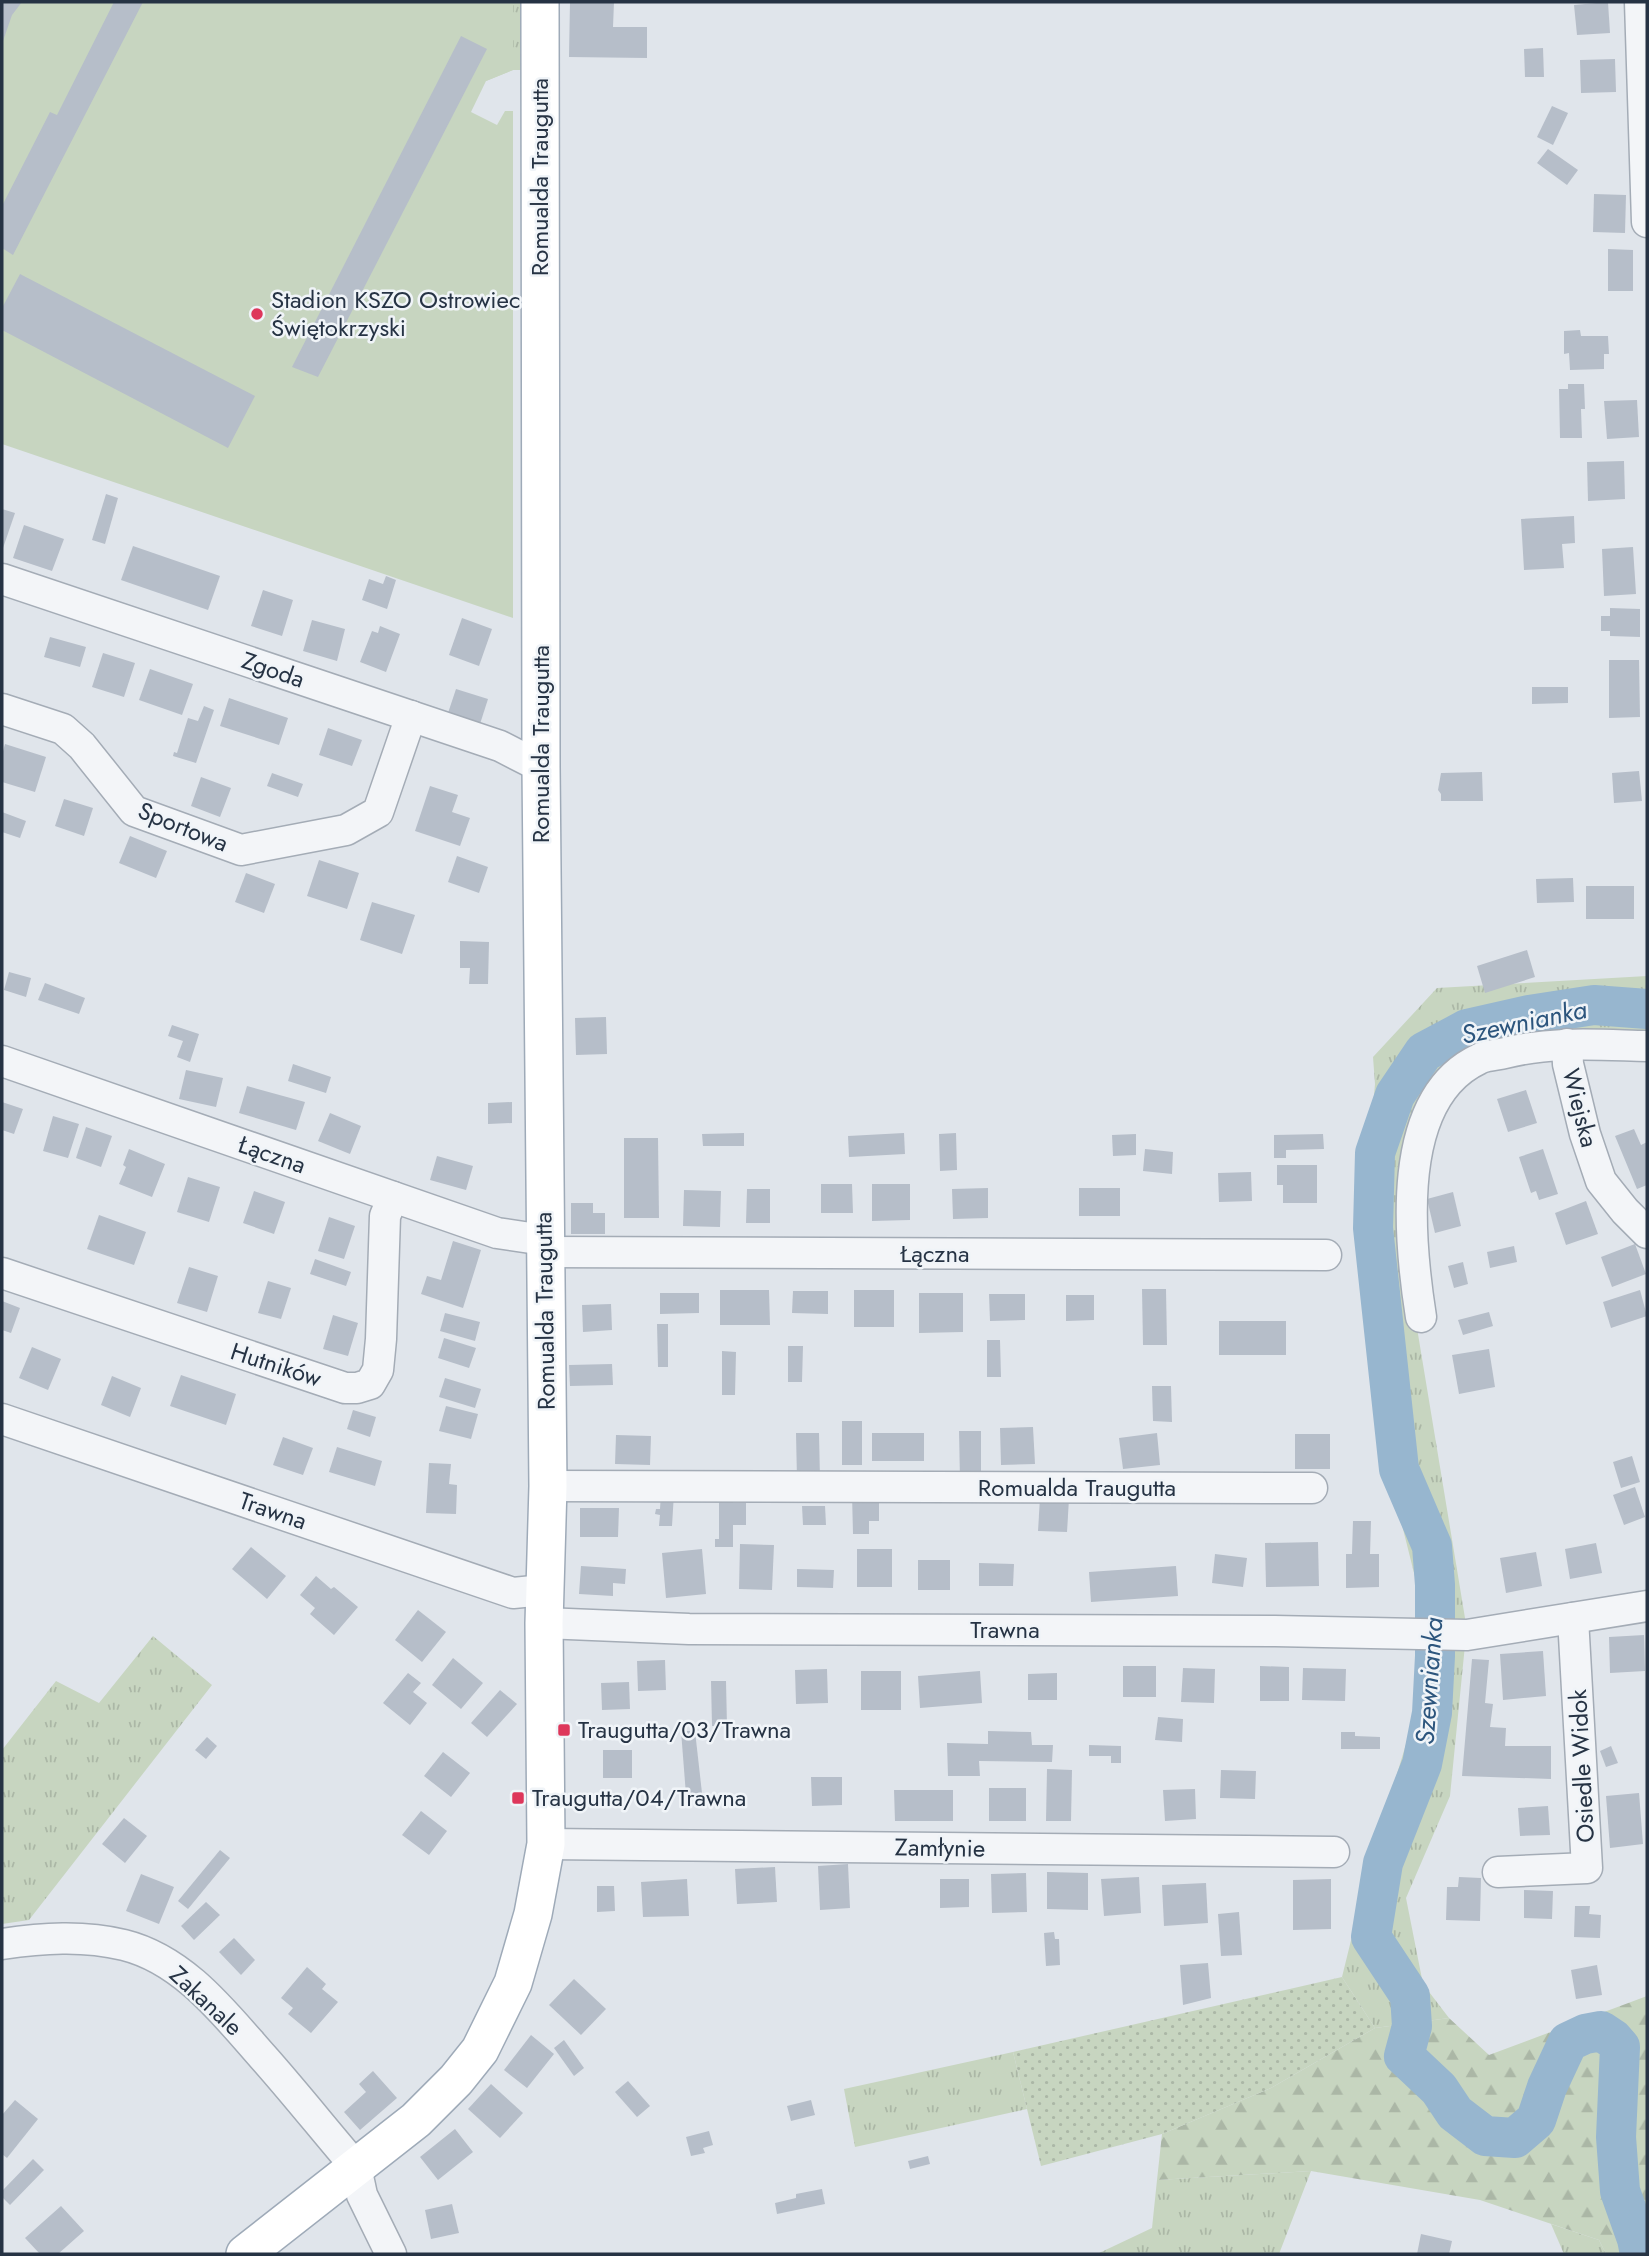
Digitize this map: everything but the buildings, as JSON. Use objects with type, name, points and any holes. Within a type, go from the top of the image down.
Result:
[{"type":"main road","name":"Romualda Traugutta","points":[[245,2254],[416,2120],[456,2080],[480,2050],[513,1983],[533,1914],[546,1844],[544,1606],[548,1486],[541,766],[540,2]]},
{"type":"street","points":[[1640,2],[1647,222]]},
{"type":"street","name":"Zgoda","points":[[2,579],[500,746],[541,766]]},
{"type":"street","name":"Sportowa","points":[[2,709],[63,729],[82,746],[134,811],[241,850],[346,830],[378,812],[411,716]]},
{"type":"street","points":[[1421,1317],[1413,1268],[1416,1157],[1425,1124],[1437,1096],[1454,1076],[1479,1059],[1532,1046],[1567,1044]]},
{"type":"street","name":"Wiejska","points":[[1647,1046],[1567,1044],[1567,1064],[1578,1109],[1601,1181],[1647,1233]]},
{"type":"street","name":"Łączna","points":[[2,1061],[497,1233],[544,1246],[1326,1255]]},
{"type":"street","name":"Hutników","points":[[2,1273],[345,1388],[357,1388],[370,1384],[378,1370],[385,1216],[393,1197]]},
{"type":"street","name":"Trawna","points":[[2,1419],[513,1593],[544,1606],[702,1629],[1467,1634],[1573,1618]]},
{"type":"street","name":"Romualda Traugutta","points":[[548,1486],[1312,1488]]},
{"type":"street","points":[[1573,1618],[1647,1606]]},
{"type":"street","name":"Osiedle Widok","points":[[1498,1872],[1587,1868],[1573,1618]]},
{"type":"street","name":"Zamłynie","points":[[546,1844],[1334,1852]]},
{"type":"street","name":"Zakanale","points":[[2,1944],[37,1938],[85,1939],[125,1945],[159,1959],[188,1979],[218,2006],[356,2167]]},
{"type":"street","points":[[356,2167],[362,2195],[391,2254]]},
{"type":"green space","name":"Stadion KSZO Ostrowiec Świętokrzyski","points":[[2,2],[513,2],[513,70],[486,81],[471,112],[497,125],[505,111],[513,111],[513,618],[2,444]]},
{"type":"green space","points":[[508,2],[523,2],[523,70],[513,70],[486,81]]},
{"type":"green space","points":[[1647,976],[1647,1038],[1467,1055],[1409,1147],[1417,1328],[1466,1624],[1450,1796],[1406,1898],[1423,1984],[1449,2018],[1375,2028],[1342,1977],[1370,1863],[1420,1698],[1421,1601],[1403,1529],[1376,1387],[1360,1252],[1375,1084],[1373,1057],[1437,988]]},
{"type":"green space","points":[[153,1636],[212,1685],[29,1920],[2,1924],[2,1750],[56,1681],[99,1703]]},
{"type":"green space","points":[[1342,1977],[1375,2028],[1271,2088],[1162,2134],[1041,2166],[1013,2052]]},
{"type":"green space","points":[[1647,1996],[1647,2254],[1606,2254],[1599,2240],[1480,2200],[1311,2171],[1157,2180],[1162,2134],[1271,2088],[1375,2028],[1449,2018],[1489,2055]]},
{"type":"green space","points":[[1013,2052],[1027,2109],[855,2147],[844,2089]]},
{"type":"green space","points":[[1311,2171],[1279,2254],[1097,2254],[1152,2228],[1157,2180]]},
{"type":"green space","points":[[1551,2224],[1599,2240],[1606,2254],[1564,2254]]},
{"type":"waterway","name":"Szewnianka","points":[[1640,2254],[1620,2191],[1616,2137],[1620,2047],[1601,2031],[1585,2034],[1568,2042],[1547,2087],[1536,2120],[1515,2138],[1485,2136],[1455,2113],[1439,2089],[1404,2056],[1412,2026],[1410,1996],[1371,1937],[1383,1863],[1422,1764],[1432,1713],[1435,1656],[1432,1546],[1399,1469],[1373,1228],[1375,1153],[1395,1095],[1424,1052],[1467,1029],[1529,1015],[1594,1005],[1647,1009]]},
{"type":"place","name":"Stadion KSZO Ostrowiec Świętokrzyski","points":[[257,314]]},
{"type":"place","name":"Traugutta/03/Trawna","points":[[564,1730]]},
{"type":"place","name":"Traugutta/04/Trawna","points":[[518,1798]]}]
